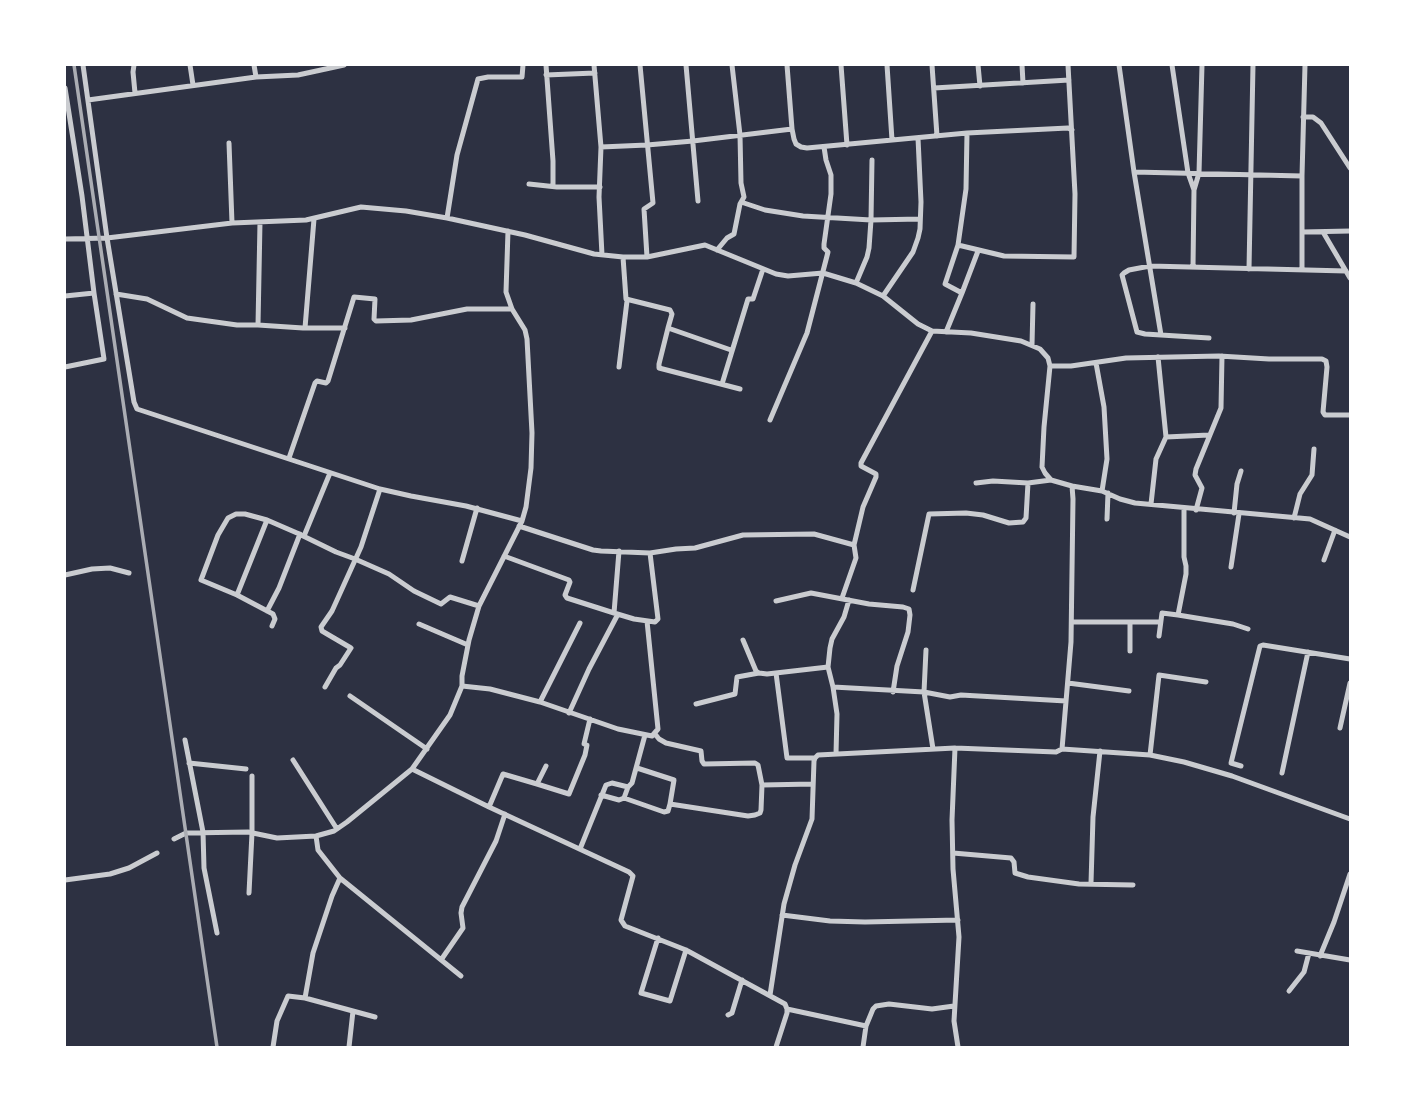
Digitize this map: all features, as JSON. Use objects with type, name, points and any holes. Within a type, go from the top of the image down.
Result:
[{"type":"street","points":[[83,65],[107,238],[137,409],[380,489],[477,508],[593,550],[650,553],[695,548],[743,535],[814,534],[854,545]]},
{"type":"street","points":[[134,65],[135,93]]},
{"type":"street","points":[[190,65],[193,85]]},
{"type":"street","points":[[254,65],[256,77]]},
{"type":"street","points":[[88,100],[256,77],[298,75],[344,65]]},
{"type":"street","points":[[447,218],[457,155],[478,79],[522,77],[523,65]]},
{"type":"street","points":[[546,65],[553,186]]},
{"type":"street","points":[[594,65],[601,147],[602,254]]},
{"type":"street","points":[[640,65],[653,203],[645,209],[647,257]]},
{"type":"street","points":[[686,65],[698,201]]},
{"type":"street","points":[[717,250],[734,234],[744,195],[732,65]]},
{"type":"street","points":[[787,65],[793,139],[801,147],[1070,127]]},
{"type":"street","points":[[841,65],[848,145]]},
{"type":"street","points":[[887,65],[892,140]]},
{"type":"street","points":[[932,65],[937,136]]},
{"type":"street","points":[[978,65],[980,86]]},
{"type":"street","points":[[1022,65],[1023,83]]},
{"type":"street","points":[[958,245],[1004,256],[1074,257],[1075,194],[1068,65]]},
{"type":"street","points":[[1119,65],[1161,335]]},
{"type":"street","points":[[1172,65],[1188,173],[1194,190]]},
{"type":"street","points":[[1193,267],[1194,190],[1199,173],[1202,65]]},
{"type":"street","points":[[1250,269],[1253,65]]},
{"type":"street","points":[[1302,270],[1305,65]]},
{"type":"street","points":[[546,75],[595,73]]},
{"type":"street","points":[[934,89],[1069,80]]},
{"type":"street","points":[[65,88],[104,359],[65,367]]},
{"type":"street","points":[[1303,117],[1313,117],[1321,123],[1350,168]]},
{"type":"street","points":[[601,147],[693,141],[792,129]]},
{"type":"street","points":[[962,293],[944,284],[958,245],[966,189],[967,133]]},
{"type":"street","points":[[883,296],[913,252],[918,239],[918,138]]},
{"type":"street","points":[[229,143],[232,223]]},
{"type":"street","points":[[770,420],[807,333],[828,252],[824,244],[831,175],[824,147]]},
{"type":"street","points":[[856,283],[867,257],[872,220],[872,160]]},
{"type":"street","points":[[1134,172],[1302,176]]},
{"type":"street","points":[[529,184],[600,187]]},
{"type":"street","points":[[741,202],[765,210],[803,216],[872,220],[920,219]]},
{"type":"street","points":[[65,239],[107,238],[232,223],[314,219],[361,207],[447,218],[602,254],[647,257],[705,245],[775,274],[788,276],[823,273],[856,283],[883,296],[918,324],[932,331],[971,333],[1021,341],[1045,354],[1050,366],[1042,465],[1051,480]]},
{"type":"street","points":[[305,328],[314,219]]},
{"type":"street","points":[[258,325],[260,222]]},
{"type":"street","points":[[1302,232],[1350,231]]},
{"type":"street","points":[[174,839],[186,833],[203,832],[252,833],[277,838],[316,836],[337,829],[412,769],[450,715],[462,686],[468,646],[479,606],[526,507],[531,468],[527,339],[506,292],[508,232]]},
{"type":"street","points":[[1323,232],[1350,278]]},
{"type":"street","points":[[946,332],[978,251]]},
{"type":"street","points":[[618,367],[627,301],[624,296],[623,257]]},
{"type":"street","points":[[1209,338],[1137,332],[1122,275],[1129,270],[1150,266],[1346,271]]},
{"type":"street","points":[[722,384],[748,299],[753,299],[763,269]]},
{"type":"street","points":[[65,296],[94,293]]},
{"type":"street","points":[[116,294],[147,299],[187,318],[236,325],[345,328]]},
{"type":"street","points":[[289,458],[315,383],[328,382],[355,297],[375,299],[376,321],[411,320],[461,310],[512,309]]},
{"type":"street","points":[[627,301],[670,310],[672,314],[659,368],[740,389]]},
{"type":"street","points":[[1032,345],[1033,304]]},
{"type":"street","points":[[668,328],[732,350]]},
{"type":"street","points":[[836,754],[837,715],[828,667],[832,639],[840,625],[856,558],[854,545],[865,500],[877,475],[861,466],[861,463],[932,331]]},
{"type":"street","points":[[1196,510],[1202,488],[1195,472],[1221,408],[1222,356]]},
{"type":"street","points":[[1050,366],[1157,357],[1322,359],[1326,361],[1327,367],[1323,412],[1325,415],[1350,415]]},
{"type":"street","points":[[1151,504],[1156,459],[1166,437],[1157,357]]},
{"type":"street","points":[[1096,363],[1104,407],[1107,520]]},
{"type":"street","points":[[1166,437],[1209,435]]},
{"type":"street","points":[[1294,519],[1300,494],[1312,475],[1314,449]]},
{"type":"street","points":[[1231,568],[1237,484],[1241,471]]},
{"type":"street","points":[[267,611],[330,473]]},
{"type":"street","points":[[976,482],[1028,483],[1051,480],[1105,492],[1135,503],[1310,519],[1350,537]]},
{"type":"street","points":[[913,590],[930,513],[966,513],[1009,523],[1023,522],[1027,518],[1028,483]]},
{"type":"street","points":[[1062,749],[1072,622],[1072,486]]},
{"type":"street","points":[[325,687],[351,649],[322,631],[321,626],[332,611],[355,559],[380,489]]},
{"type":"street","points":[[462,561],[477,508]]},
{"type":"street","points":[[1178,615],[1186,574],[1184,509]]},
{"type":"street","points":[[272,626],[275,616],[237,595],[201,580],[218,535],[229,518],[236,514],[267,520],[302,535],[389,574],[440,604],[450,597],[479,606]]},
{"type":"street","points":[[237,595],[267,520]]},
{"type":"street","points":[[1324,560],[1335,530]]},
{"type":"street","points":[[569,713],[616,613],[620,551]]},
{"type":"street","points":[[504,556],[569,580],[565,594],[567,598],[634,620],[655,622],[658,619],[650,553]]},
{"type":"street","points":[[65,575],[110,568],[129,573]]},
{"type":"street","points":[[776,601],[811,593],[906,607],[910,611],[908,632],[897,666],[893,692]]},
{"type":"street","points":[[1159,636],[1162,613],[1233,624],[1248,629]]},
{"type":"street","points":[[462,686],[490,689],[540,702],[618,729],[652,736],[658,729],[647,621]]},
{"type":"street","points":[[1072,622],[1160,622]]},
{"type":"street","points":[[1130,622],[1130,651]]},
{"type":"street","points":[[540,702],[580,623]]},
{"type":"street","points":[[419,624],[468,646]]},
{"type":"street","points":[[743,640],[759,673]]},
{"type":"street","points":[[1231,763],[1260,646],[1350,659]]},
{"type":"street","points":[[926,650],[924,692],[933,749]]},
{"type":"street","points":[[1282,773],[1308,652]]},
{"type":"street","points":[[696,704],[735,694],[737,677],[828,667]]},
{"type":"street","points":[[776,673],[787,758],[955,748],[1056,752],[1062,749],[1150,755],[1232,776],[1350,819]]},
{"type":"street","points":[[1150,755],[1159,675],[1206,682]]},
{"type":"street","points":[[1068,682],[1129,691]]},
{"type":"street","points":[[1340,728],[1350,683]]},
{"type":"street","points":[[833,687],[924,692],[950,697],[961,695],[1066,701]]},
{"type":"street","points":[[350,696],[427,749]]},
{"type":"street","points":[[489,807],[503,774],[569,794],[585,755],[587,745],[584,744],[590,719]]},
{"type":"street","points":[[655,734],[666,743],[701,751],[704,764],[758,765],[762,785],[760,813],[733,814],[670,804]]},
{"type":"street","points":[[624,798],[637,768],[645,735]]},
{"type":"street","points":[[185,740],[203,832],[204,868],[216,933]]},
{"type":"street","points":[[955,748],[951,820],[959,948],[954,1006],[958,1047]]},
{"type":"street","points":[[1091,883],[1093,817],[1100,751]]},
{"type":"street","points":[[771,995],[782,915],[812,819],[815,758]]},
{"type":"street","points":[[293,760],[337,829]]},
{"type":"street","points":[[1221,760],[1241,766]]},
{"type":"street","points":[[189,763],[246,769]]},
{"type":"street","points":[[537,784],[546,766]]},
{"type":"street","points":[[601,795],[618,800],[624,798],[668,811],[674,780],[637,768]]},
{"type":"street","points":[[412,769],[629,872],[633,876],[621,920],[623,923],[686,950],[771,995],[788,1009],[866,1026]]},
{"type":"street","points":[[249,893],[252,776]]},
{"type":"street","points":[[580,849],[606,785],[610,783],[628,787]]},
{"type":"street","points":[[762,785],[814,784]]},
{"type":"street","points":[[441,960],[463,928],[462,907],[496,841],[505,814]]},
{"type":"street","points":[[316,836],[318,850],[340,878],[461,976]]},
{"type":"street","points":[[65,880],[110,874],[156,853]]},
{"type":"street","points":[[953,853],[1011,859],[1015,873],[1028,877],[1079,884],[1133,885]]},
{"type":"street","points":[[1320,956],[1350,874]]},
{"type":"street","points":[[305,998],[313,953],[340,878]]},
{"type":"street","points":[[782,915],[830,921],[958,920]]},
{"type":"street","points":[[658,938],[641,993],[670,1001],[686,950]]},
{"type":"street","points":[[1297,951],[1350,960]]},
{"type":"street","points":[[1289,992],[1304,972],[1309,953]]},
{"type":"street","points":[[728,1015],[732,1013],[742,980]]},
{"type":"street","points":[[273,1047],[277,1021],[289,996],[375,1017]]},
{"type":"street","points":[[863,1047],[866,1026],[873,1009],[884,1004],[932,1009],[954,1006]]},
{"type":"street","points":[[776,1047],[788,1009]]},
{"type":"street","points":[[349,1047],[354,1012]]},
{"type":"railway","points":[[74,65],[217,1047]]}]
